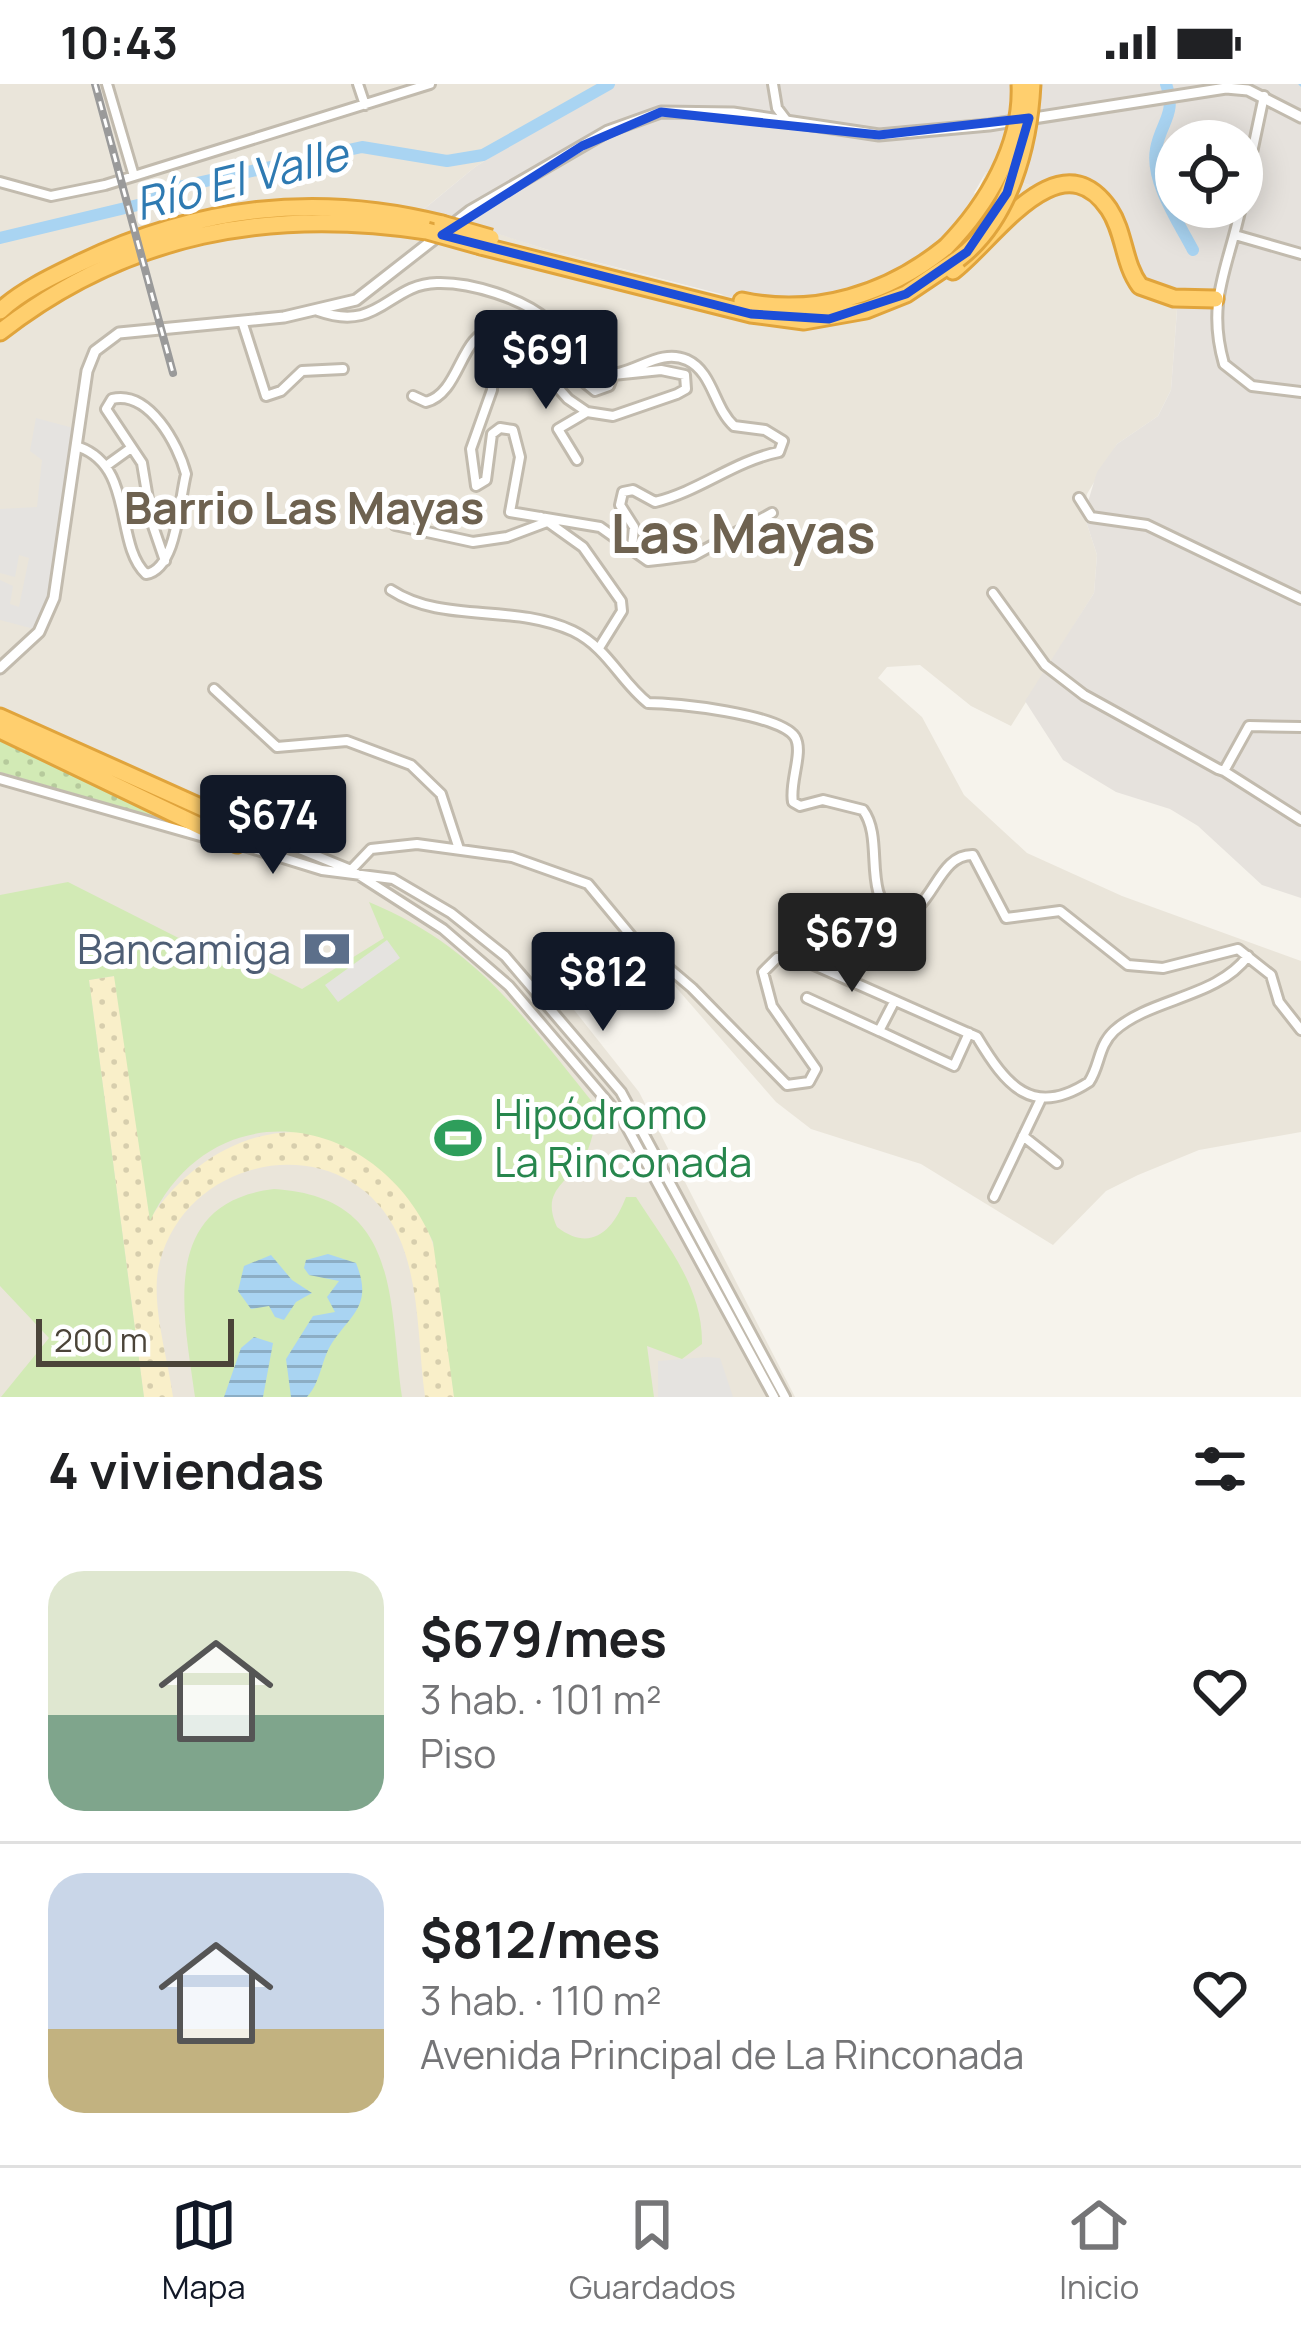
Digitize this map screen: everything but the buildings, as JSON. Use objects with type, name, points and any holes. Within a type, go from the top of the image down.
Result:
[{"type":"highway","points":[[486,242],[695,291],[784,306],[865,295],[952,253],[1001,168],[1020,113],[1020,84]]},
{"type":"highway","points":[[919,287],[952,253],[988,226],[1007,193],[1027,134],[1032,84]]},
{"type":"highway","points":[[0,311],[83,261],[141,234],[200,216],[365,209],[751,314],[804,321],[866,310],[941,280],[1045,188],[1064,185],[1093,193],[1111,211],[1140,286],[1174,298],[1214,298]]},
{"type":"highway","points":[[0,332],[92,271],[205,231],[321,219],[435,227]]},
{"type":"highway","points":[[0,717],[236,823]]},
{"type":"highway","points":[[0,730],[237,844]]},
{"type":"street","points":[[107,84],[134,176]]},
{"type":"street","points":[[358,84],[364,105]]},
{"type":"street","points":[[0,182],[51,196],[134,176],[430,84]]},
{"type":"street","points":[[773,84],[777,108],[786,120]]},
{"type":"street","points":[[0,668],[24,650],[49,615],[79,447],[87,370],[106,341],[141,329],[318,311],[368,293],[470,211],[634,119],[696,111],[879,134],[1226,88],[1264,96],[1301,117]]},
{"type":"street","points":[[1259,120],[1264,96]]},
{"type":"street","points":[[1236,228],[1214,298],[1216,336],[1224,364],[1252,386],[1301,392]]},
{"type":"street","points":[[1235,235],[1301,254]]},
{"type":"street","points":[[318,311],[344,320],[385,308],[429,284],[461,286],[524,305],[549,321],[589,367],[613,375],[675,370],[685,375],[687,386],[613,416],[587,412],[528,354],[494,355]]},
{"type":"street","points":[[242,319],[266,396],[281,392],[302,371],[343,369]]},
{"type":"street","points":[[494,330],[492,390],[471,449],[472,481],[484,485],[492,434],[513,430],[520,457],[510,512],[600,527],[647,561],[693,556],[772,513]]},
{"type":"street","points":[[413,396],[426,402],[439,398],[477,336],[494,330],[537,344],[595,391],[609,386],[613,375],[653,360],[686,359],[699,369],[734,426],[764,430],[784,447],[744,459],[674,497],[648,500],[627,489],[620,505],[634,527],[632,549]]},
{"type":"street","points":[[79,447],[106,466],[128,518],[139,568],[146,574],[156,572],[165,561],[186,474],[181,456],[159,422],[137,401],[112,399],[106,409],[148,477],[152,523],[165,561]]},
{"type":"street","points":[[578,460],[559,430],[587,412]]},
{"type":"street","points":[[106,466],[131,448]]},
{"type":"street","points":[[1079,498],[1091,517],[1147,525],[1301,599]]},
{"type":"street","points":[[394,525],[473,542],[507,537],[544,519]]},
{"type":"street","points":[[544,519],[584,547],[621,601],[622,611],[599,648]]},
{"type":"street","points":[[391,590],[423,607],[516,613],[573,631],[599,648],[648,703],[680,703],[771,723],[793,734],[798,743],[789,786],[794,802],[800,806],[823,800],[863,810],[874,829],[871,858],[882,901],[896,919],[915,913],[954,860],[973,855],[1006,918],[1060,911],[1119,962],[1163,968],[1226,948],[1248,956],[1271,975],[1279,1002],[1301,1030]]},
{"type":"street","points":[[993,593],[1045,665],[1084,695],[1224,771],[1301,820]]},
{"type":"street","points":[[214,689],[277,747],[347,741],[411,765],[441,794],[459,849]]},
{"type":"street","points":[[1224,771],[1249,726],[1301,728]]},
{"type":"street","points":[[0,779],[322,870],[351,870],[443,929],[492,968],[586,1071],[643,1154],[774,1397]]},
{"type":"street","points":[[237,844],[236,823],[351,870],[393,879],[478,934],[606,1071],[785,1397]]},
{"type":"street","points":[[351,870],[383,844],[459,849],[548,866],[588,884],[632,937],[692,988],[787,1085],[809,1082],[816,1069],[766,993],[763,972],[777,958],[802,960],[969,1033],[981,1040],[1005,1075],[1040,1101],[1053,1101],[1089,1082],[1102,1046],[1119,1026],[1197,991],[1248,956]]},
{"type":"street","points":[[808,998],[953,1066],[969,1033]]},
{"type":"street","points":[[879,1031],[894,1002]]},
{"type":"street","points":[[994,1196],[1040,1101]]},
{"type":"street","points":[[1023,1136],[1057,1163]]},
{"type":"highlighted area","points":[[661,112],[879,135],[1029,118],[1007,193],[967,252],[906,294],[829,319],[751,314],[442,235],[582,146]]},
{"type":"shaded area","points":[[0,84],[607,84],[475,167],[424,209],[545,249],[721,295],[978,192],[986,172],[1036,187],[1083,190],[1178,296],[1171,390],[1158,416],[1117,444],[1087,494],[1084,515],[1097,555],[1094,593],[1011,726],[971,706],[920,665],[887,667],[878,678],[922,717],[964,795],[1027,853],[1122,896],[1301,961],[1301,1132],[1199,1150],[1138,1175],[1106,1191],[1053,1245],[921,1164],[811,1129],[776,1102],[673,984],[606,933],[556,987],[639,1092],[795,1397],[0,1397]]},
{"type":"shaded area","points":[[607,84],[1301,84],[1301,898],[1262,885],[1198,826],[1170,809],[1116,792],[1063,760],[1025,701],[1094,593],[1097,555],[1084,515],[1097,472],[1117,444],[1158,416],[1171,390],[1178,297],[1151,293],[1110,216],[1083,190],[1036,187],[986,172],[957,223],[898,274],[827,300],[744,300],[545,249],[423,210],[475,167]]},
{"type":"shaded area","points":[[36,418],[77,429],[53,599],[38,630],[0,620],[0,580],[13,586],[10,604],[19,607],[29,558],[19,555],[15,577],[0,573],[0,509],[37,507],[42,460],[30,451]]},
{"type":"shaded area","points":[[387,940],[400,958],[338,1002],[325,985]]},
{"type":"shaded area","points":[[720,1358],[733,1397],[658,1397],[658,1361]]},
{"type":"green space","points":[[0,737],[173,822],[0,772]]},
{"type":"green space","name":"Hipódromo La Rinconada","points":[[68,882],[232,965],[250,963],[302,989],[384,938],[369,902],[442,941],[498,990],[599,1110],[586,1154],[553,1197],[557,1227],[569,1235],[590,1238],[615,1220],[626,1197],[636,1197],[689,1284],[702,1344],[682,1359],[647,1346],[654,1397],[454,1397],[433,1242],[408,1199],[375,1166],[337,1143],[295,1132],[253,1134],[214,1149],[178,1178],[150,1221],[114,976],[89,980],[144,1397],[1,1397],[49,1338],[0,1286],[0,895]]},
{"type":"green space","points":[[274,1189],[315,1196],[346,1211],[367,1232],[389,1290],[402,1397],[195,1397],[184,1299],[186,1268],[195,1240],[211,1216],[237,1199]]},
{"type":"sand","points":[[115,976],[150,1219],[179,1184],[213,1157],[250,1140],[288,1132],[326,1135],[362,1150],[395,1177],[431,1237],[442,1282],[454,1397],[425,1397],[411,1273],[398,1235],[375,1201],[344,1178],[309,1166],[272,1166],[235,1176],[203,1195],[177,1224],[157,1276],[173,1397],[144,1397],[89,980]]},
{"type":"water","points":[[328,1254],[356,1263],[361,1299],[328,1350],[312,1391],[307,1397],[291,1397],[286,1359],[313,1316],[335,1312],[327,1297],[339,1281],[309,1275],[304,1268],[306,1260]]},
{"type":"water","points":[[271,1255],[292,1280],[312,1293],[296,1302],[284,1320],[275,1317],[269,1306],[251,1309],[238,1291],[244,1266]]},
{"type":"water","points":[[254,1337],[273,1343],[263,1397],[224,1397],[241,1348]]},
{"type":"waterway","name":"Río El Valle","points":[[0,238],[142,204],[183,186],[362,147],[447,161],[483,155],[609,84]]},
{"type":"waterway","name":"Río El Valle","points":[[1166,84],[1170,103],[1156,149],[1157,174],[1193,250]]},
{"type":"railway","points":[[95,84],[173,373]]},
{"type":"place","name":"Bancamiga","points":[[327,949]]},
{"type":"place","name":"Hipódromo La Rinconada","points":[[458,1138]]},
{"type":"district","name":"Barrio Las Mayas","points":[[304,508]]},
{"type":"district","name":"Las Mayas","points":[[743,534]]}]
